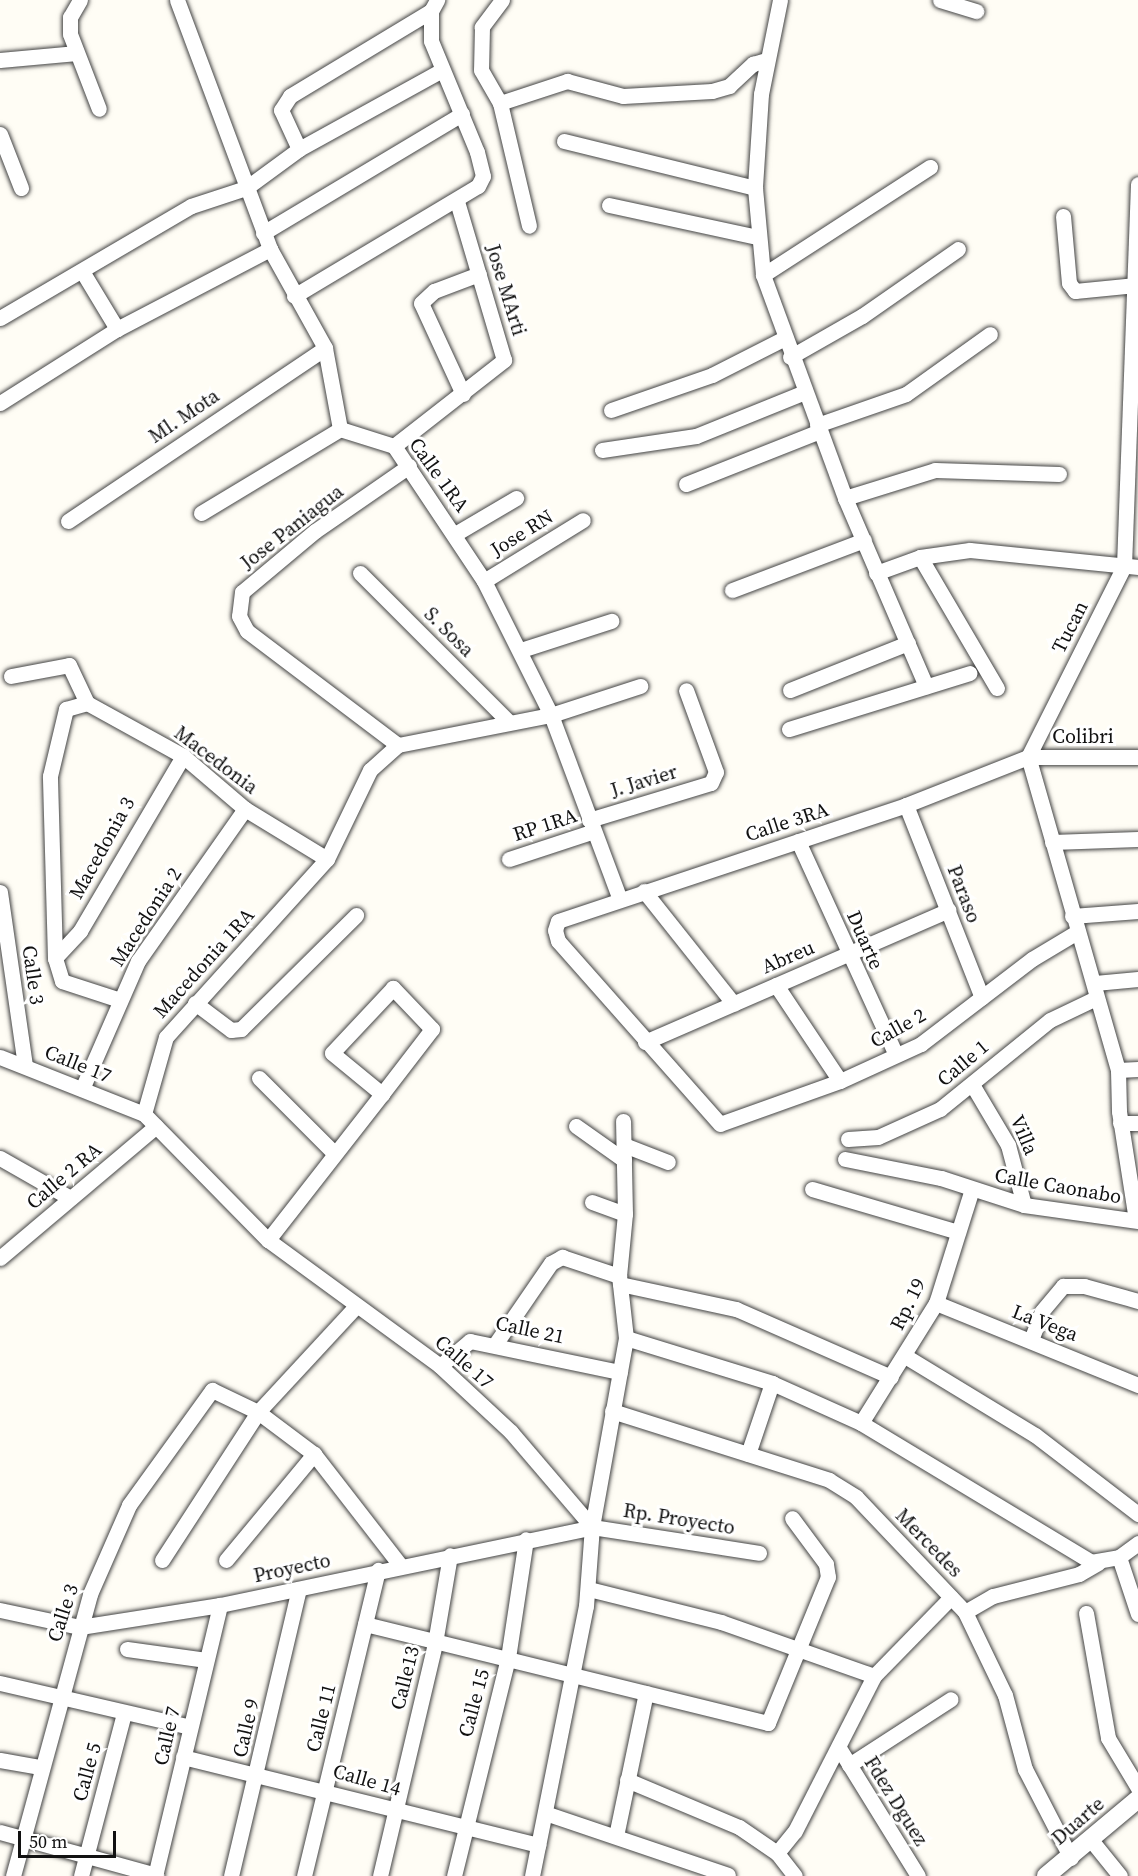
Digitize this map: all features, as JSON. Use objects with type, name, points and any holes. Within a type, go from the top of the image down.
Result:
[{"type":"street","points":[[80,0],[70,17],[77,53],[99,109]]},
{"type":"street","points":[[177,0],[270,249],[294,296],[325,348],[340,429],[201,513]]},
{"type":"street","points":[[502,0],[482,27],[481,70],[500,103],[529,226]]},
{"type":"street","points":[[780,0],[766,60],[755,188],[757,237],[763,275],[783,339],[845,498],[926,686]]},
{"type":"street","points":[[940,0],[976,11]]},
{"type":"street","points":[[299,149],[281,110],[290,96],[434,6]]},
{"type":"street","points":[[294,296],[457,201],[483,176],[462,114],[431,41],[434,6]]},
{"type":"street","points":[[0,60],[77,53]]},
{"type":"street","points":[[500,103],[567,81],[623,96],[712,91],[729,86],[753,64],[766,60]]},
{"type":"street","points":[[0,318],[191,206],[246,188],[299,149],[442,70]]},
{"type":"street","points":[[263,232],[462,114]]},
{"type":"street","points":[[0,134],[6,165],[21,189]]},
{"type":"street","points":[[564,141],[755,188]]},
{"type":"street","points":[[763,275],[930,167]]},
{"type":"street","name":"Tucan","points":[[1028,757],[1131,567],[1138,184]]},
{"type":"street","name":"Jose MArti","points":[[394,446],[504,360],[457,201]]},
{"type":"street","points":[[609,205],[757,237]]},
{"type":"street","points":[[1063,216],[1069,283],[1075,291],[1136,291]]},
{"type":"street","points":[[0,403],[117,329],[270,249]]},
{"type":"street","points":[[790,357],[862,316],[958,249]]},
{"type":"street","points":[[82,270],[117,329]]},
{"type":"street","points":[[463,394],[421,303],[434,291],[479,274]]},
{"type":"street","points":[[686,484],[818,428],[906,394],[990,334]]},
{"type":"street","points":[[611,410],[712,375],[783,339]]},
{"type":"street","name":"Ml. Mota","points":[[68,521],[325,348]]},
{"type":"street","points":[[602,450],[696,436],[804,392]]},
{"type":"street","name":"Calle 1RA","points":[[340,429],[394,446],[455,534],[484,581],[521,650],[551,715],[620,900]]},
{"type":"street","name":"Jose Paniagua","points":[[398,746],[247,631],[238,602],[242,592],[315,531],[409,466]]},
{"type":"street","points":[[845,498],[935,470],[1059,474]]},
{"type":"street","points":[[455,534],[516,498]]},
{"type":"street","name":"Jose RN","points":[[484,581],[583,520]]},
{"type":"street","points":[[732,590],[864,540]]},
{"type":"street","points":[[876,573],[920,557],[970,550],[1131,567]]},
{"type":"street","points":[[920,557],[997,688]]},
{"type":"street","name":"S. Sosa","points":[[360,573],[509,722]]},
{"type":"street","points":[[521,650],[611,621]]},
{"type":"street","points":[[790,690],[908,643]]},
{"type":"street","points":[[11,676],[69,665],[81,703],[66,709],[50,776],[56,958],[62,981],[120,1000]]},
{"type":"street","points":[[789,729],[970,673]]},
{"type":"street","points":[[327,859],[370,770],[398,746],[551,715],[640,686]]},
{"type":"street","name":"J. Javier","points":[[591,826],[711,783],[716,772],[686,690]]},
{"type":"street","name":"Macedonia","points":[[81,703],[183,756],[245,809],[327,859]]},
{"type":"street","name":"Macedonia 3","points":[[56,958],[80,931],[183,756]]},
{"type":"street","points":[[1028,757],[1118,1070],[1120,1123],[1137,1221]]},
{"type":"street","name":"Colibri","points":[[1028,757],[1138,757]]},
{"type":"street","name":"Calle 3RA","points":[[645,1042],[558,941],[558,921],[906,805],[1028,757]]},
{"type":"street","name":"Paraso","points":[[906,805],[982,998]]},
{"type":"street","name":"Macedonia 2","points":[[82,1089],[138,961],[245,809]]},
{"type":"street","name":"RP 1RA","points":[[509,859],[591,826]]},
{"type":"street","points":[[1052,842],[1138,839]]},
{"type":"street","name":"Duarte","points":[[798,841],[846,955],[896,1055]]},
{"type":"street","name":"Macedonia 1RA","points":[[144,1114],[166,1037],[327,859]]},
{"type":"street","points":[[645,891],[734,1004]]},
{"type":"street","name":"Calle 3","points":[[0,892],[25,1065]]},
{"type":"street","name":"Abreu","points":[[645,1042],[948,910]]},
{"type":"street","points":[[1072,916],[1138,911]]},
{"type":"street","points":[[195,1003],[231,1030],[241,1029],[356,915]]},
{"type":"street","name":"Calle 2","points":[[645,1042],[720,1124],[840,1081],[921,1044],[1077,932]]},
{"type":"street","points":[[1095,990],[1138,979]]},
{"type":"street","points":[[776,985],[840,1081]]},
{"type":"street","points":[[268,1240],[382,1094],[432,1027],[393,988],[332,1053],[382,1094]]},
{"type":"street","name":"Calle 1","points":[[848,1139],[878,1137],[913,1124],[974,1086],[1050,1020],[1095,990]]},
{"type":"street","name":"Calle 17","points":[[0,1057],[144,1114],[268,1240],[440,1366],[511,1432],[592,1527]]},
{"type":"street","points":[[1118,1070],[1138,1069]]},
{"type":"street","points":[[259,1078],[335,1154]]},
{"type":"street","name":"Villa","points":[[974,1086],[1008,1145],[1024,1205]]},
{"type":"street","points":[[532,1876],[574,1675],[589,1589],[592,1527],[626,1338],[620,1280],[625,1214],[623,1121]]},
{"type":"street","points":[[1120,1123],[1138,1123]]},
{"type":"street","name":"Calle 2 RA","points":[[0,1258],[156,1126]]},
{"type":"street","points":[[576,1126],[624,1153],[668,1162]]},
{"type":"street","points":[[0,1158],[70,1198]]},
{"type":"street","name":"Calle Caonabo","points":[[845,1159],[941,1178],[971,1192],[1024,1205],[1137,1221]]},
{"type":"street","points":[[812,1189],[958,1232]]},
{"type":"street","name":"Rp. 19","points":[[861,1423],[905,1356],[936,1303],[971,1192]]},
{"type":"street","points":[[592,1202],[625,1214]]},
{"type":"street","points":[[496,1343],[551,1263],[562,1257],[620,1280],[736,1309],[891,1377]]},
{"type":"street","points":[[1031,1340],[1042,1311],[1063,1286],[1084,1286],[1138,1301]]},
{"type":"street","name":"La Vega","points":[[936,1303],[1138,1385]]},
{"type":"street","points":[[162,1560],[258,1412],[356,1306]]},
{"type":"street","points":[[626,1338],[772,1383],[861,1423],[1098,1563]]},
{"type":"street","name":"Calle 21","points":[[440,1366],[465,1342],[496,1343],[620,1372]]},
{"type":"street","points":[[905,1356],[1035,1435],[1138,1514]]},
{"type":"street","points":[[748,1454],[772,1383]]},
{"type":"street","name":"Calle 3","points":[[14,1876],[21,1838],[58,1696],[80,1627],[129,1505],[212,1390],[258,1412]]},
{"type":"street","name":"Mercedes","points":[[612,1411],[748,1454],[844,1489],[965,1612],[1005,1695],[1025,1769],[1071,1857]]},
{"type":"street","points":[[258,1412],[314,1454],[400,1565]]},
{"type":"street","points":[[226,1560],[314,1454]]},
{"type":"street","points":[[365,1624],[768,1723],[829,1570],[792,1518]]},
{"type":"street","name":"Proyecto","points":[[0,1611],[80,1627],[220,1605],[400,1565],[592,1527]]},
{"type":"street","name":"Rp. Proyecto","points":[[592,1527],[759,1553]]},
{"type":"street","name":"Calle 15","points":[[454,1876],[463,1827],[508,1658],[526,1539]]},
{"type":"street","points":[[965,1612],[993,1596],[1079,1574],[1098,1563],[1119,1557],[1138,1543]]},
{"type":"street","name":"Calle13","points":[[380,1876],[435,1643],[450,1555]]},
{"type":"street","points":[[1119,1557],[1138,1614]]},
{"type":"street","name":"Calle 11","points":[[304,1876],[378,1570]]},
{"type":"street","name":"Calle 9","points":[[231,1876],[258,1773],[299,1589]]},
{"type":"street","points":[[589,1589],[721,1622],[874,1676]]},
{"type":"street","points":[[777,1853],[839,1748],[874,1676],[951,1597]]},
{"type":"street","name":"Calle 7","points":[[155,1876],[220,1605]]},
{"type":"street","points":[[1086,1613],[1108,1738],[1138,1788]]},
{"type":"street","points":[[127,1649],[206,1660]]},
{"type":"street","points":[[0,1683],[190,1727]]},
{"type":"street","points":[[616,1836],[646,1693]]},
{"type":"street","points":[[849,1766],[951,1699]]},
{"type":"street","name":"Calle 5","points":[[81,1876],[124,1713]]},
{"type":"street","name":"Fdez Dguez","points":[[839,1748],[918,1876]]},
{"type":"street","name":"Calle 14","points":[[183,1757],[325,1789],[394,1810],[538,1845]]},
{"type":"street","points":[[0,1760],[40,1767]]},
{"type":"street","points":[[627,1780],[704,1808],[777,1853],[795,1876]]},
{"type":"street","name":"Duarte","points":[[1046,1876],[1138,1798]]},
{"type":"street","points":[[545,1813],[728,1875]]},
{"type":"street","points":[[0,1832],[155,1876]]},
{"type":"street","points":[[1091,1840],[1120,1876]]}]
